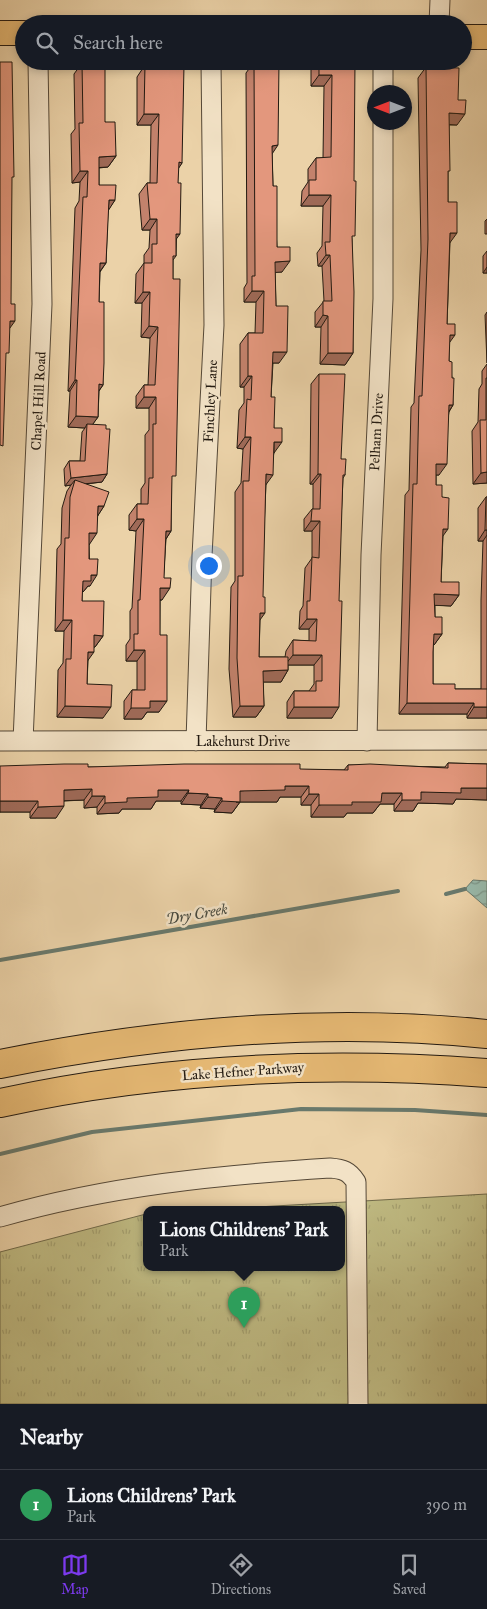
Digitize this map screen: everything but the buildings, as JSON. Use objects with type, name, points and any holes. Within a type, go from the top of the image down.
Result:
[{"type":"highway","points":[[0,1064],[110,1044],[211,1033],[310,1028],[408,1029],[487,1034]]},
{"type":"highway","name":"Lake Hefner Parkway","points":[[0,1103],[77,1088],[196,1073],[357,1066],[487,1073]]},
{"type":"main road","points":[[0,33],[15,33]]},
{"type":"main road","points":[[472,37],[487,37]]},
{"type":"street","points":[[439,15],[440,0]]},
{"type":"street","name":"Chapel Hill Road","points":[[23,741],[42,304],[38,70]]},
{"type":"street","name":"Finchley Lane","points":[[196,741],[202,556],[214,326],[211,70]]},
{"type":"street","points":[[383,70],[383,85]]},
{"type":"street","name":"Pelham Drive","points":[[367,741],[371,555],[382,299],[383,130]]},
{"type":"street","name":"Lakehurst Drive","points":[[0,741],[487,740]]},
{"type":"street","points":[[0,1217],[114,1190],[231,1174],[330,1168],[350,1172],[356,1182],[358,1404]]},
{"type":"green space","points":[[487,1194],[487,1404],[0,1404],[0,1252],[143,1215],[143,1271],[345,1271],[345,1206],[275,1206]]},
{"type":"water","points":[[473,880],[487,881],[487,908],[465,889]]},
{"type":"waterway","name":"Dry Creek","points":[[446,894],[465,889]]},
{"type":"waterway","name":"Dry Creek","points":[[0,960],[398,891]]},
{"type":"waterway","points":[[0,1154],[92,1132],[301,1109],[415,1110],[487,1115]]},
{"type":"place","name":"Lions Childrens' Park","points":[[244,1328]]}]
